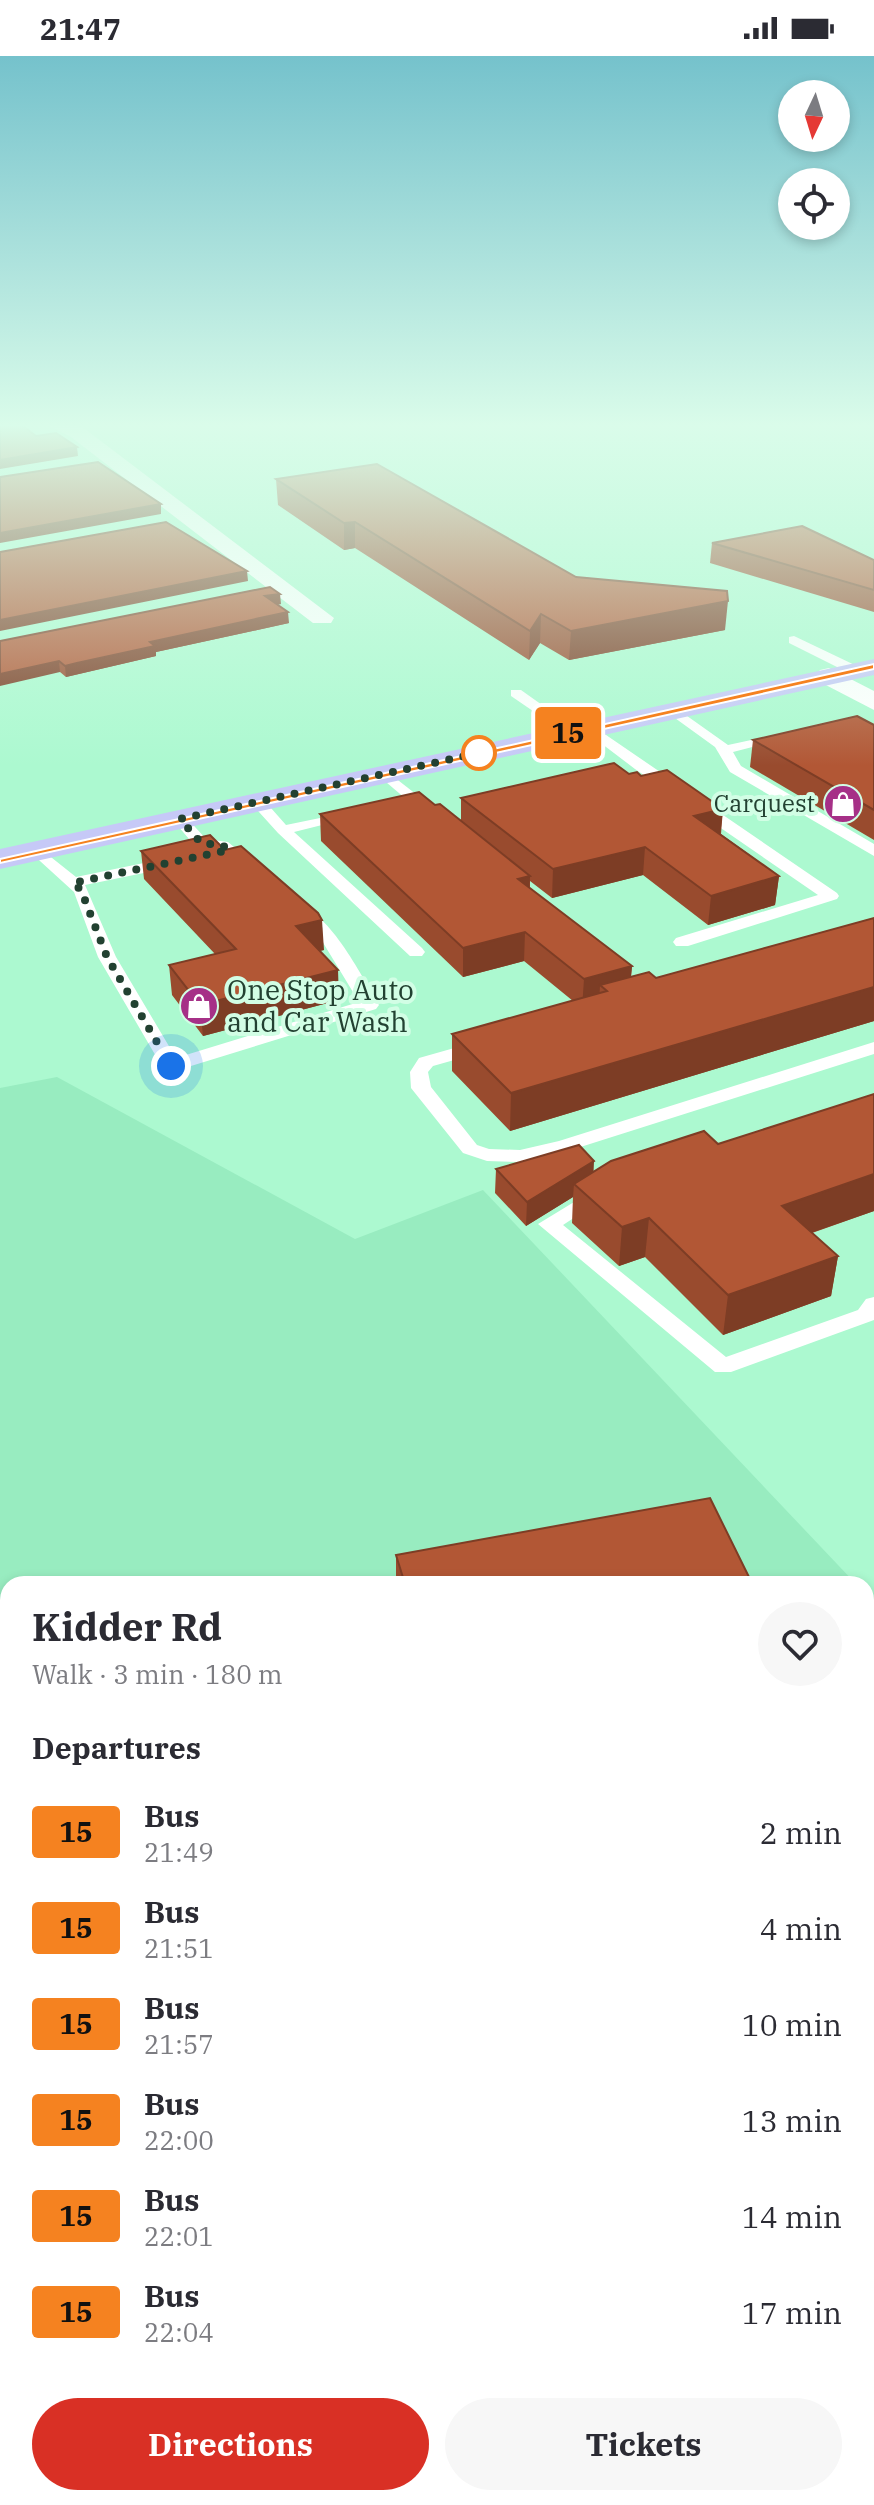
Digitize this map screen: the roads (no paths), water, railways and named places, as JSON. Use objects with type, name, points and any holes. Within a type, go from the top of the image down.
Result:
[{"type":"main road","points":[[0,859],[853,671]]},
{"type":"street","points":[[216,537],[322,618]]},
{"type":"street","points":[[248,592],[279,585]]},
{"type":"street","points":[[853,671],[874,702]]},
{"type":"lane","points":[[794,640],[853,671]]},
{"type":"lane","points":[[516,693],[581,730],[831,896],[682,942]]},
{"type":"lane","points":[[673,710],[721,744],[735,769],[874,851]]},
{"type":"lane","points":[[724,750],[798,731]]},
{"type":"lane","points":[[385,774],[405,800],[447,826]]},
{"type":"lane","points":[[258,802],[283,830],[416,952]]},
{"type":"lane","points":[[283,830],[369,809]]},
{"type":"lane","points":[[180,819],[201,843],[222,845],[265,881]]},
{"type":"lane","points":[[73,883],[229,850]]},
{"type":"lane","points":[[37,851],[81,890],[107,957],[171,1066],[370,1005],[326,933],[289,902]]},
{"type":"lane","points":[[501,1041],[426,1062],[419,1072],[421,1088],[470,1149],[487,1155],[520,1156],[564,1146],[874,1048]]},
{"type":"lane","points":[[615,1182],[549,1224],[723,1367],[866,1315],[874,1304]]},
{"type":"place","name":"Carquest","points":[[843,804]]},
{"type":"place","name":"One Stop Auto and Car Wash","points":[[199,1006]]}]
